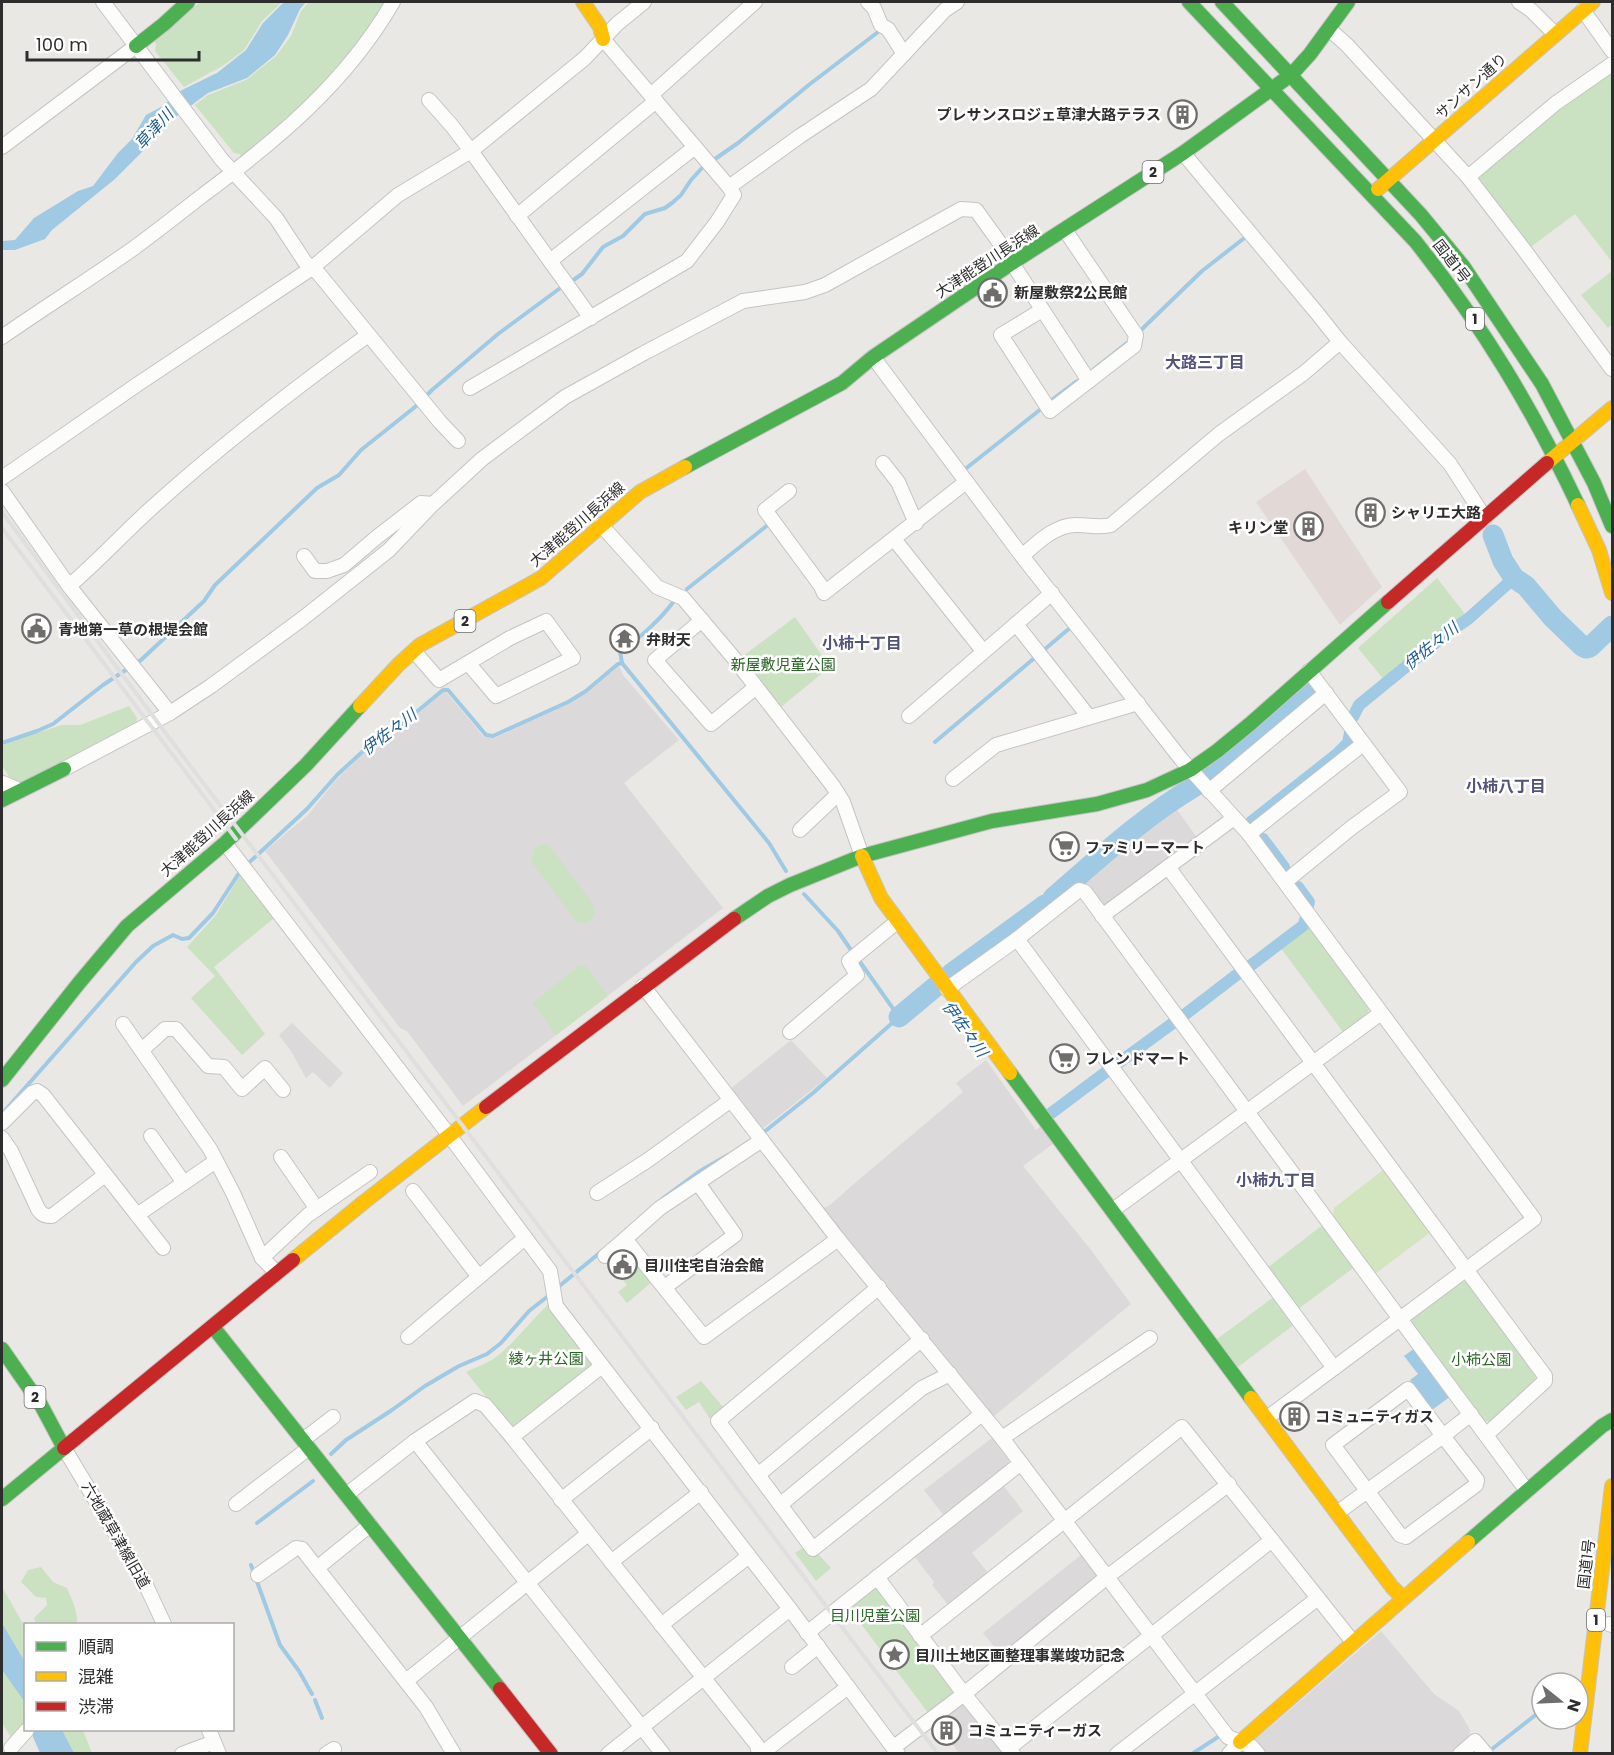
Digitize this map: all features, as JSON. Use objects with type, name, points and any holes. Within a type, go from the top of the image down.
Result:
[{"type":"main road","points":[[136,46],[188,2]]},
{"type":"main road","points":[[583,2],[600,27],[603,39]]},
{"type":"main road","name":"国道1号","points":[[1189,2],[1372,195],[1447,280],[1525,398],[1556,456],[1602,557],[1612,593]]},
{"type":"main road","name":"国道1号","points":[[1222,2],[1421,215],[1456,258],[1542,384],[1594,483],[1612,526]]},
{"type":"main road","name":"大津能登川長浜線","points":[[2,1080],[127,926],[225,843],[306,765],[398,665],[420,645],[541,578],[640,492],[842,383],[873,357],[1009,258],[1065,230],[1183,153],[1291,75],[1348,2]]},
{"type":"main road","name":"サンサン通り","points":[[1372,195],[1588,6]]},
{"type":"main road","points":[[2,1499],[364,1202],[732,920],[768,896],[790,885],[862,856],[992,821],[1097,804],[1147,790],[1190,770],[1217,751],[1612,408]]},
{"type":"main road","points":[[2,800],[64,769]]},
{"type":"main road","points":[[862,856],[881,898],[947,989],[1402,1598]]},
{"type":"main road","points":[[213,1327],[551,1754]]},
{"type":"main road","name":"2","points":[[2,1349],[41,1406],[64,1448]]},
{"type":"main road","points":[[1240,1742],[1402,1598],[1602,1426],[1612,1420]]},
{"type":"main road","name":"国道1号","points":[[1580,1754],[1612,1486]]},
{"type":"main road","name":"国道1号","points":[[1593,1754],[1611,1624],[1612,1595]]},
{"type":"street","points":[[103,2],[222,160],[276,218],[305,262],[319,274],[458,441]]},
{"type":"street","points":[[2,337],[133,248],[267,147],[300,118],[334,83],[393,2]]},
{"type":"street","points":[[2,478],[312,268],[398,195],[471,151],[585,58],[617,24],[644,2]]},
{"type":"street","points":[[517,216],[654,98],[754,2]]},
{"type":"street","points":[[868,2],[874,8],[881,25],[888,29],[904,54]]},
{"type":"street","points":[[729,187],[871,89],[945,10],[957,2]]},
{"type":"street","points":[[1519,2],[1531,10],[1555,34]]},
{"type":"street","points":[[1588,6],[1612,51]]},
{"type":"street","points":[[1329,29],[1347,45],[1468,177],[1612,369]]},
{"type":"street","points":[[470,388],[687,261],[717,222],[734,195],[603,39]]},
{"type":"street","points":[[2,147],[136,46]]},
{"type":"street","points":[[1468,177],[1556,103],[1612,64]]},
{"type":"street","points":[[429,100],[471,151],[591,318]]},
{"type":"street","points":[[550,261],[695,147]]},
{"type":"street","points":[[1183,153],[1340,342],[1450,464],[1485,518]]},
{"type":"street","points":[[64,769],[170,713],[302,619],[389,550],[433,504],[482,459],[565,397],[743,301],[805,292],[825,285],[962,209],[976,210],[1089,381]]},
{"type":"street","points":[[1042,310],[1001,335],[1050,411],[1134,346],[1136,335],[1065,230]]},
{"type":"street","points":[[69,586],[145,514],[201,466],[291,391],[368,335]]},
{"type":"street","points":[[1022,556],[1056,530],[1069,525],[1097,527],[1111,525],[1220,434],[1304,373],[1340,342]]},
{"type":"street","points":[[873,357],[1022,556],[1190,770],[1249,834],[1534,1219],[1267,1418]]},
{"type":"street","points":[[883,463],[898,482],[916,523]]},
{"type":"street","points":[[789,491],[765,510],[824,593],[966,482]]},
{"type":"street","points":[[2,491],[69,586],[170,713]]},
{"type":"street","points":[[304,556],[315,571],[327,571],[344,565],[421,503],[433,504]]},
{"type":"street","points":[[601,525],[657,587],[683,598],[756,687],[838,794],[862,856]]},
{"type":"street","points":[[894,540],[983,651]]},
{"type":"street","points":[[909,716],[1052,593]]},
{"type":"street","points":[[702,620],[655,660],[711,724],[756,687]]},
{"type":"street","points":[[414,651],[439,680],[510,638],[546,621],[573,658],[495,696],[468,663]]},
{"type":"street","points":[[1016,624],[1089,717]]},
{"type":"street","points":[[1285,882],[1400,792],[1309,671]]},
{"type":"street","points":[[1209,791],[1326,693]]},
{"type":"street","points":[[953,779],[996,745],[1138,703]]},
{"type":"street","points":[[1249,834],[1362,744]]},
{"type":"street","points":[[2,784],[20,790]]},
{"type":"street","points":[[800,830],[838,794]]},
{"type":"street","points":[[1102,916],[1234,818]]},
{"type":"street","points":[[225,843],[449,1135],[550,1271],[556,1306],[652,1428],[896,1750],[1107,1577],[1229,1484]]},
{"type":"street","points":[[1168,867],[1545,1376],[1545,1381],[1486,1435]]},
{"type":"street","points":[[947,989],[1017,939],[1078,890],[1084,892],[1527,1491]]},
{"type":"street","points":[[790,1032],[857,975],[854,956],[898,921]]},
{"type":"street","points":[[1017,939],[1334,1368]]},
{"type":"street","points":[[643,986],[838,1239],[1002,1438],[1228,1737],[1252,1747],[1258,1754]]},
{"type":"street","points":[[1113,1210],[1312,1062],[1382,1013]]},
{"type":"street","points":[[123,1024],[210,1149],[233,1193],[262,1258],[277,1273]]},
{"type":"street","points":[[141,1050],[165,1029],[176,1029],[208,1066],[224,1067],[242,1089],[265,1068],[283,1090]]},
{"type":"street","points":[[2,1123],[32,1093],[37,1091],[43,1095],[163,1248]]},
{"type":"street","points":[[597,1193],[648,1160],[731,1100]]},
{"type":"street","points":[[151,1136],[184,1183]]},
{"type":"street","points":[[2,1138],[11,1151],[38,1209],[46,1216],[52,1216],[105,1174]]},
{"type":"street","points":[[605,1256],[660,1208],[762,1140]]},
{"type":"street","points":[[281,1157],[317,1209]]},
{"type":"street","points":[[137,1215],[216,1161]]},
{"type":"street","points":[[262,1258],[297,1224],[370,1172]]},
{"type":"street","points":[[665,1287],[735,1235],[698,1183]]},
{"type":"street","points":[[351,1185],[364,1202]]},
{"type":"street","points":[[413,1191],[479,1277]]},
{"type":"street","points":[[408,1337],[525,1238]]},
{"type":"street","points":[[625,1239],[704,1337],[838,1239]]},
{"type":"street","points":[[879,1287],[718,1421],[813,1549],[982,1414]]},
{"type":"street","points":[[1002,1438],[1150,1338]]},
{"type":"street","points":[[759,1474],[922,1340]]},
{"type":"street","points":[[512,1437],[602,1366]]},
{"type":"street","points":[[780,1504],[922,1388],[950,1374]]},
{"type":"street","points":[[1408,1389],[1443,1436],[1477,1480],[1476,1485],[1406,1537],[1400,1535],[1334,1445],[1408,1389]]},
{"type":"street","points":[[346,1495],[415,1441],[475,1401],[485,1405],[512,1437],[757,1745],[764,1750],[848,1687]]},
{"type":"street","points":[[1337,1512],[1471,1414]]},
{"type":"street","points":[[236,1504],[306,1444],[333,1417]]},
{"type":"street","points":[[920,1636],[1182,1426],[1353,1642]]},
{"type":"street","points":[[561,1500],[652,1428]]},
{"type":"street","points":[[415,1441],[663,1754]]},
{"type":"street","name":"六地蔵草津線旧道","points":[[64,1448],[144,1581],[164,1623]]},
{"type":"street","points":[[807,1633],[1021,1463]]},
{"type":"street","points":[[611,1562],[701,1492]]},
{"type":"street","points":[[317,1568],[370,1526]]},
{"type":"street","points":[[406,1681],[588,1534]]},
{"type":"street","points":[[877,1577],[964,1694],[1011,1751],[1151,1635],[1272,1540]]},
{"type":"street","points":[[258,1575],[296,1548],[302,1549],[426,1707],[454,1754]]},
{"type":"street","points":[[661,1625],[749,1556]]},
{"type":"street","points":[[1117,1754],[1318,1598]]},
{"type":"street","points":[[608,1754],[790,1609]]},
{"type":"street","points":[[792,1667],[818,1646]]},
{"type":"street","points":[[13,1745],[26,1731]]},
{"type":"street","points":[[1460,1754],[1475,1741],[1486,1754]]},
{"type":"street","points":[[182,1754],[214,1742]]},
{"type":"street","points":[[1228,1754],[1240,1742]]},
{"type":"shaded area","points":[[1305,469],[1382,587],[1340,625],[1256,502]]},
{"type":"shaded area","points":[[619,666],[623,675],[679,740],[624,783],[723,908],[463,1106],[407,1031],[400,1028],[265,851],[308,815],[335,781],[367,750],[406,724],[443,692],[446,692],[484,737],[495,738],[572,702]]},
{"type":"shaded area","points":[[1173,804],[1198,839],[1108,905],[1100,904],[1081,879]]},
{"type":"shaded area","points":[[292,1023],[343,1073],[330,1088],[313,1072],[306,1078],[279,1035]]},
{"type":"shaded area","points":[[791,1040],[827,1078],[762,1129],[730,1089]]},
{"type":"shaded area","points":[[986,1060],[1036,1130],[1041,1126],[1054,1143],[1023,1166],[1131,1304],[993,1417],[821,1209],[830,1205],[963,1092],[956,1083]]},
{"type":"shaded area","points":[[992,1438],[1009,1461],[1008,1467],[945,1517],[924,1490]]},
{"type":"shaded area","points":[[1002,1484],[1023,1511],[972,1553],[989,1574],[949,1606],[932,1585],[934,1582],[914,1556]]},
{"type":"shaded area","points":[[1081,1555],[1098,1576],[1096,1583],[1002,1656],[983,1633]]},
{"type":"shaded area","points":[[1381,1631],[1434,1694],[1459,1711],[1470,1730],[1469,1739],[1450,1754],[1266,1753],[1257,1744],[1256,1739]]},
{"type":"shaded area","points":[[959,1704],[964,1705],[1005,1753],[959,1753],[949,1740],[956,1734],[942,1717]]},
{"type":"green space","points":[[200,2],[282,2],[262,21],[244,50],[224,65],[184,87],[155,51],[154,41]]},
{"type":"green space","points":[[309,2],[387,2],[334,72],[243,158],[240,154],[234,153],[195,105],[208,95],[246,80],[276,56],[291,36],[301,11]]},
{"type":"green space","points":[[1612,69],[1612,262],[1575,214],[1528,249],[1474,177],[1518,139]]},
{"type":"green space","points":[[1612,271],[1612,324],[1608,328],[1581,295]]},
{"type":"green space","points":[[1437,578],[1465,614],[1466,619],[1447,631],[1385,681],[1358,648]]},
{"type":"green space","name":"新屋敷児童公園","points":[[795,617],[830,667],[781,707],[776,705],[743,664],[743,656]]},
{"type":"green space","points":[[129,706],[137,718],[136,724],[17,785],[13,784],[2,765],[2,746],[17,739],[62,725],[80,725]]},
{"type":"green space","points":[[543,844],[552,849],[593,904],[593,918],[589,922],[576,921],[531,861],[534,849]]},
{"type":"green space","points":[[240,875],[278,915],[214,967],[265,1034],[242,1055],[191,998],[215,976],[187,947],[216,915]]},
{"type":"green space","points":[[1311,925],[1369,1005],[1368,1014],[1343,1032],[1280,947]]},
{"type":"green space","points":[[580,965],[587,967],[608,996],[556,1035],[533,1003]]},
{"type":"green space","points":[[1383,1170],[1388,1172],[1432,1231],[1375,1274],[1333,1216],[1334,1208]]},
{"type":"green space","points":[[1325,1223],[1356,1266],[1297,1310],[1267,1268]]},
{"type":"green space","points":[[637,1266],[653,1281],[627,1303],[618,1292],[627,1285],[622,1279]]},
{"type":"green space","name":"小柿公園","points":[[1460,1281],[1468,1282],[1536,1373],[1535,1382],[1491,1422],[1483,1421],[1412,1324],[1413,1316]]},
{"type":"green space","points":[[1275,1296],[1295,1324],[1238,1367],[1217,1339]]},
{"type":"green space","name":"綾ヶ井公園","points":[[549,1304],[593,1359],[592,1367],[518,1426],[509,1425],[466,1372],[489,1362],[503,1352]]},
{"type":"green space","points":[[701,1381],[724,1408],[710,1419],[699,1402],[686,1410],[676,1397]]},
{"type":"green space","points":[[804,1547],[812,1557],[818,1554],[831,1568],[816,1581],[795,1553]]},
{"type":"green space","points":[[41,1567],[53,1582],[67,1588],[76,1610],[77,1623],[36,1623],[34,1618],[47,1605],[46,1598],[36,1597],[21,1582],[28,1570]]},
{"type":"green space","points":[[2,1587],[24,1625],[24,1660],[2,1623]]},
{"type":"green space","name":"目川児童公園","points":[[872,1589],[877,1589],[952,1690],[952,1695],[929,1714],[858,1620],[846,1623],[840,1615]]},
{"type":"green space","points":[[2,1670],[24,1701],[24,1726],[12,1739],[2,1723]]},
{"type":"green space","points":[[63,1731],[83,1731],[92,1753],[74,1753]]},
{"type":"water","name":"草津川","points":[[284,2],[306,2],[275,55],[247,78],[208,93],[170,121],[115,179],[52,230],[45,239],[15,250],[2,250],[2,241],[15,240],[34,218],[78,191],[93,186],[118,153],[132,139],[146,115],[161,107],[182,90],[217,73],[246,50],[263,23]]},
{"type":"water","points":[[1415,1348],[1451,1396],[1432,1410],[1410,1380],[1418,1374],[1404,1356]]},
{"type":"water","points":[[2,1623],[24,1660],[24,1701],[2,1670]]},
{"type":"water","points":[[30,1731],[63,1731],[74,1753],[40,1753]]},
{"type":"waterway","points":[[569,283],[582,274],[603,247],[623,236],[645,214],[665,208],[672,203],[702,168],[738,143],[882,29]]},
{"type":"waterway","points":[[1140,331],[1202,271],[1247,236]]},
{"type":"waterway","points":[[2,743],[53,724],[103,685],[141,660],[204,601],[215,585],[317,488],[339,475],[361,450],[415,407],[498,334],[563,286]]},
{"type":"waterway","points":[[1094,369],[1127,343]]},
{"type":"waterway","points":[[1053,399],[1077,381]]},
{"type":"waterway","points":[[964,470],[1041,409]]},
{"type":"waterway","points":[[687,589],[769,524]]},
{"type":"waterway","name":"伊佐々川","points":[[1493,535],[1503,561],[1514,578],[1526,586],[1553,618],[1582,646],[1590,647],[1612,626]]},
{"type":"waterway","name":"伊佐々川","points":[[1353,717],[1359,705],[1446,634],[1468,619],[1514,578]]},
{"type":"waterway","points":[[622,663],[620,651],[649,629],[674,601]]},
{"type":"waterway","points":[[935,742],[1071,627]]},
{"type":"waterway","name":"伊佐々川","points":[[2,1114],[136,962],[153,946],[173,935],[182,939],[189,938],[213,913],[241,870],[307,809],[337,775],[372,743],[402,724],[443,690],[448,690],[486,735],[493,736],[568,702],[622,663],[769,843],[786,871]]},
{"type":"waterway","name":"伊佐々川","points":[[1206,778],[1315,686]]},
{"type":"waterway","name":"伊佐々川","points":[[1251,822],[1337,754],[1348,743],[1350,733]]},
{"type":"waterway","name":"伊佐々川","points":[[1053,898],[1140,824],[1197,785]]},
{"type":"waterway","name":"伊佐々川","points":[[1263,839],[1284,867]]},
{"type":"waterway","name":"伊佐々川","points":[[1298,887],[1309,902],[1308,905]]},
{"type":"waterway","name":"伊佐々川","points":[[804,894],[838,931],[853,953]]},
{"type":"waterway","name":"伊佐々川","points":[[951,974],[1045,905]]},
{"type":"waterway","name":"伊佐々川","points":[[1250,966],[1304,925],[1305,920]]},
{"type":"waterway","points":[[764,1132],[813,1093],[899,1017],[858,959]]},
{"type":"waterway","name":"伊佐々川","points":[[1183,1016],[1239,973]]},
{"type":"waterway","name":"伊佐々川","points":[[899,1017],[935,987]]},
{"type":"waterway","name":"伊佐々川","points":[[1117,1064],[1173,1023]]},
{"type":"waterway","name":"伊佐々川","points":[[1050,1114],[1106,1072]]},
{"type":"waterway","points":[[662,1199],[700,1171],[728,1155]]},
{"type":"waterway","points":[[557,1288],[602,1251]]},
{"type":"waterway","points":[[331,1454],[346,1440],[425,1386],[459,1366],[487,1354],[501,1343],[529,1311],[552,1293]]},
{"type":"waterway","points":[[257,1523],[313,1481]]},
{"type":"waterway","points":[[251,1565],[280,1645],[312,1694]]},
{"type":"waterway","points":[[315,1700],[322,1718]]},
{"type":"waterway","points":[[1492,1749],[1530,1719]]},
{"type":"waterway","points":[[1192,1754],[1218,1737]]},
{"type":"railway","points":[[2,512],[170,739],[938,1754]]},
{"type":"railway","points":[[2,528],[236,839]]},
{"type":"traffic: fast","points":[[136,46],[188,2]]},
{"type":"traffic: fast","points":[[1189,2],[1415,241],[1440,273],[1505,368],[1543,435],[1578,505]]},
{"type":"traffic: fast","points":[[1222,2],[1421,215],[1463,266],[1542,384],[1594,483],[1612,526]]},
{"type":"traffic: fast","points":[[1291,75],[1310,54],[1348,2]]},
{"type":"traffic: fast","points":[[685,467],[842,383],[873,357],[1012,263],[1183,153],[1284,80]]},
{"type":"traffic: fast","points":[[734,919],[768,896],[790,885],[862,856],[992,821],[1097,804],[1147,790],[1190,770],[1250,724],[1388,602]]},
{"type":"traffic: fast","points":[[2,1080],[127,926],[225,843],[306,765],[360,706]]},
{"type":"traffic: fast","points":[[2,800],[64,769]]},
{"type":"traffic: fast","points":[[1010,1073],[1251,1398]]},
{"type":"traffic: fast","points":[[213,1327],[500,1689]]},
{"type":"traffic: fast","points":[[2,1349],[41,1405],[64,1448],[2,1499]]},
{"type":"traffic: fast","points":[[1468,1542],[1602,1426],[1612,1420]]},
{"type":"traffic: slow","points":[[583,2],[600,27],[603,39]]},
{"type":"traffic: slow","points":[[1378,189],[1593,2]]},
{"type":"traffic: slow","points":[[1547,463],[1612,408]]},
{"type":"traffic: slow","points":[[360,706],[420,645],[541,578],[640,492],[685,467]]},
{"type":"traffic: slow","points":[[1578,505],[1599,550],[1612,593]]},
{"type":"traffic: slow","points":[[862,856],[881,898],[1010,1073]]},
{"type":"traffic: slow","points":[[293,1260],[486,1107]]},
{"type":"traffic: slow","points":[[1251,1398],[1392,1587],[1403,1598]]},
{"type":"traffic: slow","points":[[1580,1754],[1612,1486]]},
{"type":"traffic: slow","points":[[1240,1742],[1468,1542]]},
{"type":"traffic: jam","points":[[1388,602],[1547,463]]},
{"type":"traffic: jam","points":[[486,1107],[734,919]]},
{"type":"traffic: jam","points":[[64,1448],[293,1260]]},
{"type":"traffic: jam","points":[[500,1689],[551,1754]]},
{"type":"place","name":"プレサンスロジェ草津大路テラス","points":[[1182,114]]},
{"type":"place","name":"新屋敷祭2公民館","points":[[993,292]]},
{"type":"place","name":"シャリエ大路","points":[[1370,512]]},
{"type":"place","name":"キリン堂","points":[[1309,527]]},
{"type":"place","name":"青地第一草の根堤会館","points":[[37,629]]},
{"type":"place","name":"弁財天","points":[[625,639]]},
{"type":"place","name":"ファミリーマート","points":[[1064,847]]},
{"type":"place","name":"フレンドマート","points":[[1064,1058]]},
{"type":"place","name":"目川住宅自治会館","points":[[623,1265]]},
{"type":"place","name":"コミュニティガス","points":[[1294,1416]]},
{"type":"place","name":"目川土地区画整理事業竣功記念","points":[[894,1655]]},
{"type":"place","name":"コミュニティーガス","points":[[947,1730]]},
{"type":"district","name":"大路三丁目","points":[[1205,362]]},
{"type":"district","name":"小柿十丁目","points":[[862,643]]},
{"type":"district","name":"小柿八丁目","points":[[1506,786]]},
{"type":"district","name":"小柿九丁目","points":[[1276,1180]]}]
